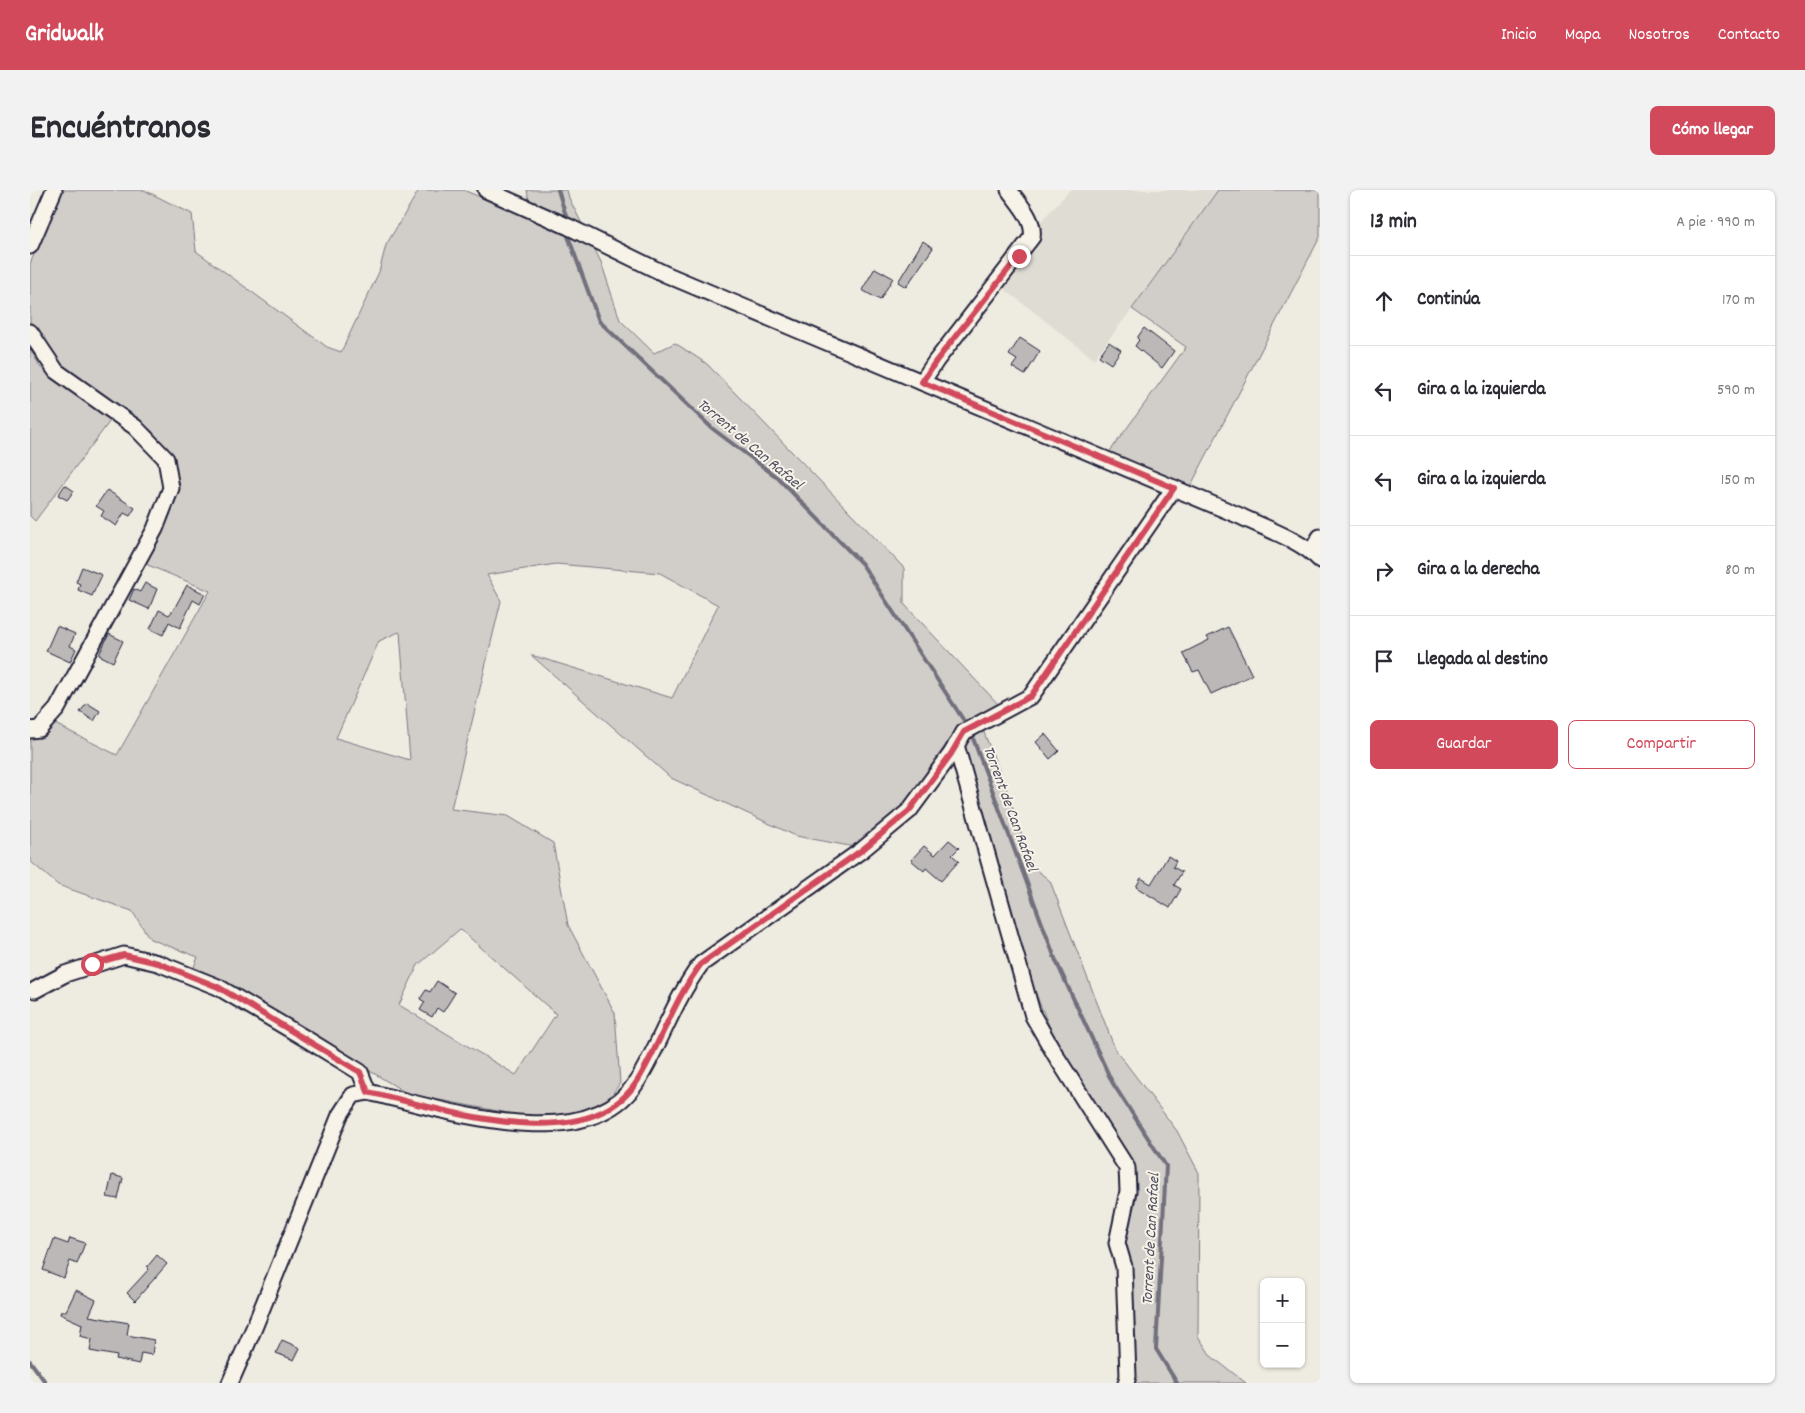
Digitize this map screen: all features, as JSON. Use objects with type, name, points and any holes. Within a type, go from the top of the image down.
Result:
[{"type":"street","points":[[30,246],[54,190]]},
{"type":"street","points":[[486,190],[569,227],[665,274],[1174,488],[1316,556],[1320,536]]},
{"type":"street","points":[[922,382],[936,361],[1032,237],[1033,230],[1029,220],[1009,190]]},
{"type":"street","points":[[30,332],[56,371],[135,427],[166,459],[171,488],[155,529],[57,709],[39,729],[30,730]]},
{"type":"street","points":[[230,1383],[340,1115],[353,1095],[368,1092],[487,1120],[559,1124],[597,1114],[621,1101],[638,1081],[685,986],[701,964],[862,850],[909,811],[964,732],[1031,696],[1174,488]]},
{"type":"street","points":[[956,745],[1033,1016],[1056,1056],[1128,1168],[1128,1191],[1117,1243],[1124,1267],[1128,1376],[1126,1383]]},
{"type":"street","points":[[35,990],[65,974],[124,955],[158,963],[218,987],[308,1040],[360,1072],[368,1092]]},
{"type":"shaded area","points":[[60,190],[144,190],[192,214],[196,251],[327,347],[341,352],[379,272],[386,245],[419,190],[463,190],[542,222],[529,201],[527,190],[567,190],[569,198],[601,262],[620,320],[654,353],[675,343],[707,364],[904,568],[904,604],[1000,706],[957,729],[903,806],[855,847],[796,836],[671,778],[531,655],[672,698],[718,605],[660,573],[556,564],[487,575],[501,601],[451,809],[508,816],[553,843],[568,925],[615,1013],[620,1083],[607,1102],[559,1118],[524,1116],[408,1094],[258,1003],[192,972],[198,957],[150,939],[132,911],[58,885],[30,861],[30,738],[46,735],[55,724],[117,755],[210,591],[143,563],[170,514],[175,483],[172,460],[152,431],[120,407],[63,370],[30,326],[30,264]],"holes":[[[400,633],[410,760],[336,738],[379,641]],[[460,929],[556,1014],[516,1075],[399,1005],[418,965]]]},
{"type":"shaded area","points":[[1070,190],[1218,190],[1094,359],[1002,287],[1036,249],[1036,227]]},
{"type":"shaded area","points":[[1218,190],[1320,190],[1320,237],[1189,489],[1108,454],[1186,347],[1132,309]]},
{"type":"shaded area","points":[[30,349],[41,368],[113,417],[35,521],[30,516]]},
{"type":"shaded area","points":[[983,730],[1006,788],[1032,866],[1050,881],[1115,1049],[1177,1131],[1199,1173],[1198,1336],[1211,1356],[1246,1383],[1132,1383],[1122,1238],[1136,1182],[1131,1160],[1056,1043],[1033,987],[964,743]]},
{"type":"building","points":[[923,241],[933,248],[906,287],[898,282]]},
{"type":"building","points":[[875,268],[893,278],[880,300],[862,290]]},
{"type":"building","points":[[1144,328],[1174,351],[1162,368],[1135,346],[1139,340],[1137,338]]},
{"type":"building","points":[[1020,338],[1040,351],[1025,375],[1012,367],[1017,360],[1009,355]]},
{"type":"building","points":[[1109,342],[1121,350],[1111,364],[1099,356]]},
{"type":"building","points":[[65,485],[74,491],[67,500],[58,495]]},
{"type":"building","points":[[107,490],[135,508],[130,516],[124,513],[116,526],[101,516],[104,511],[96,506]]},
{"type":"building","points":[[82,567],[102,575],[92,596],[78,590],[80,584],[76,582]]},
{"type":"building","points":[[145,583],[157,589],[149,609],[129,600],[134,589],[140,592]]},
{"type":"building","points":[[187,585],[205,594],[200,604],[193,600],[180,628],[169,622],[163,635],[150,629],[159,610],[169,615]]},
{"type":"building","points":[[57,626],[75,634],[70,646],[76,649],[70,662],[46,651]]},
{"type":"building","points":[[1228,627],[1252,675],[1211,694],[1199,670],[1193,672],[1183,653],[1209,640],[1207,637]]},
{"type":"building","points":[[109,634],[123,641],[113,662],[99,655]]},
{"type":"building","points":[[87,703],[100,711],[94,721],[80,712]]},
{"type":"building","points":[[1045,734],[1059,751],[1050,759],[1036,742]]},
{"type":"building","points":[[949,840],[959,848],[952,855],[959,861],[941,881],[926,868],[924,871],[911,860],[924,846],[935,855]]},
{"type":"building","points":[[1168,856],[1176,861],[1173,867],[1182,872],[1174,885],[1181,889],[1170,908],[1136,887],[1141,878],[1151,884]]},
{"type":"building","points":[[437,981],[455,993],[443,1012],[437,1008],[432,1017],[420,1010],[425,1002],[420,999],[426,990],[430,992]]},
{"type":"building","points":[[112,1175],[123,1178],[118,1199],[107,1197]]},
{"type":"building","points":[[70,1238],[85,1243],[77,1264],[70,1261],[64,1278],[43,1270],[54,1239],[68,1244]]},
{"type":"building","points":[[157,1255],[167,1264],[135,1301],[127,1293],[149,1269],[147,1267]]},
{"type":"building","points":[[76,1290],[96,1300],[89,1316],[129,1323],[127,1335],[154,1340],[152,1355],[141,1353],[139,1364],[116,1359],[117,1356],[90,1351],[92,1339],[80,1336],[82,1324],[60,1314],[61,1311],[66,1311]]},
{"type":"building","points":[[282,1340],[300,1348],[294,1360],[276,1353]]},
{"type":"waterway","name":"Torrent de Can Rafael","points":[[558,190],[566,216]]},
{"type":"waterway","name":"Torrent de Can Rafael","points":[[568,236],[599,321],[713,429],[778,478],[862,564],[968,727]]},
{"type":"waterway","name":"Torrent de Can Rafael","points":[[971,733],[1056,961],[1112,1082],[1166,1166],[1156,1349],[1177,1383]]},
{"type":"waterway","points":[[30,1361],[46,1383]]},
{"type":"route","points":[[92,964],[124,955],[158,963],[218,987],[245,1001],[360,1072],[368,1092],[487,1120],[559,1124],[597,1114],[621,1101],[638,1081],[685,986],[701,964],[862,850],[909,811],[951,754],[964,732],[1031,696],[1174,488],[922,382],[936,361],[1019,256]]}]
